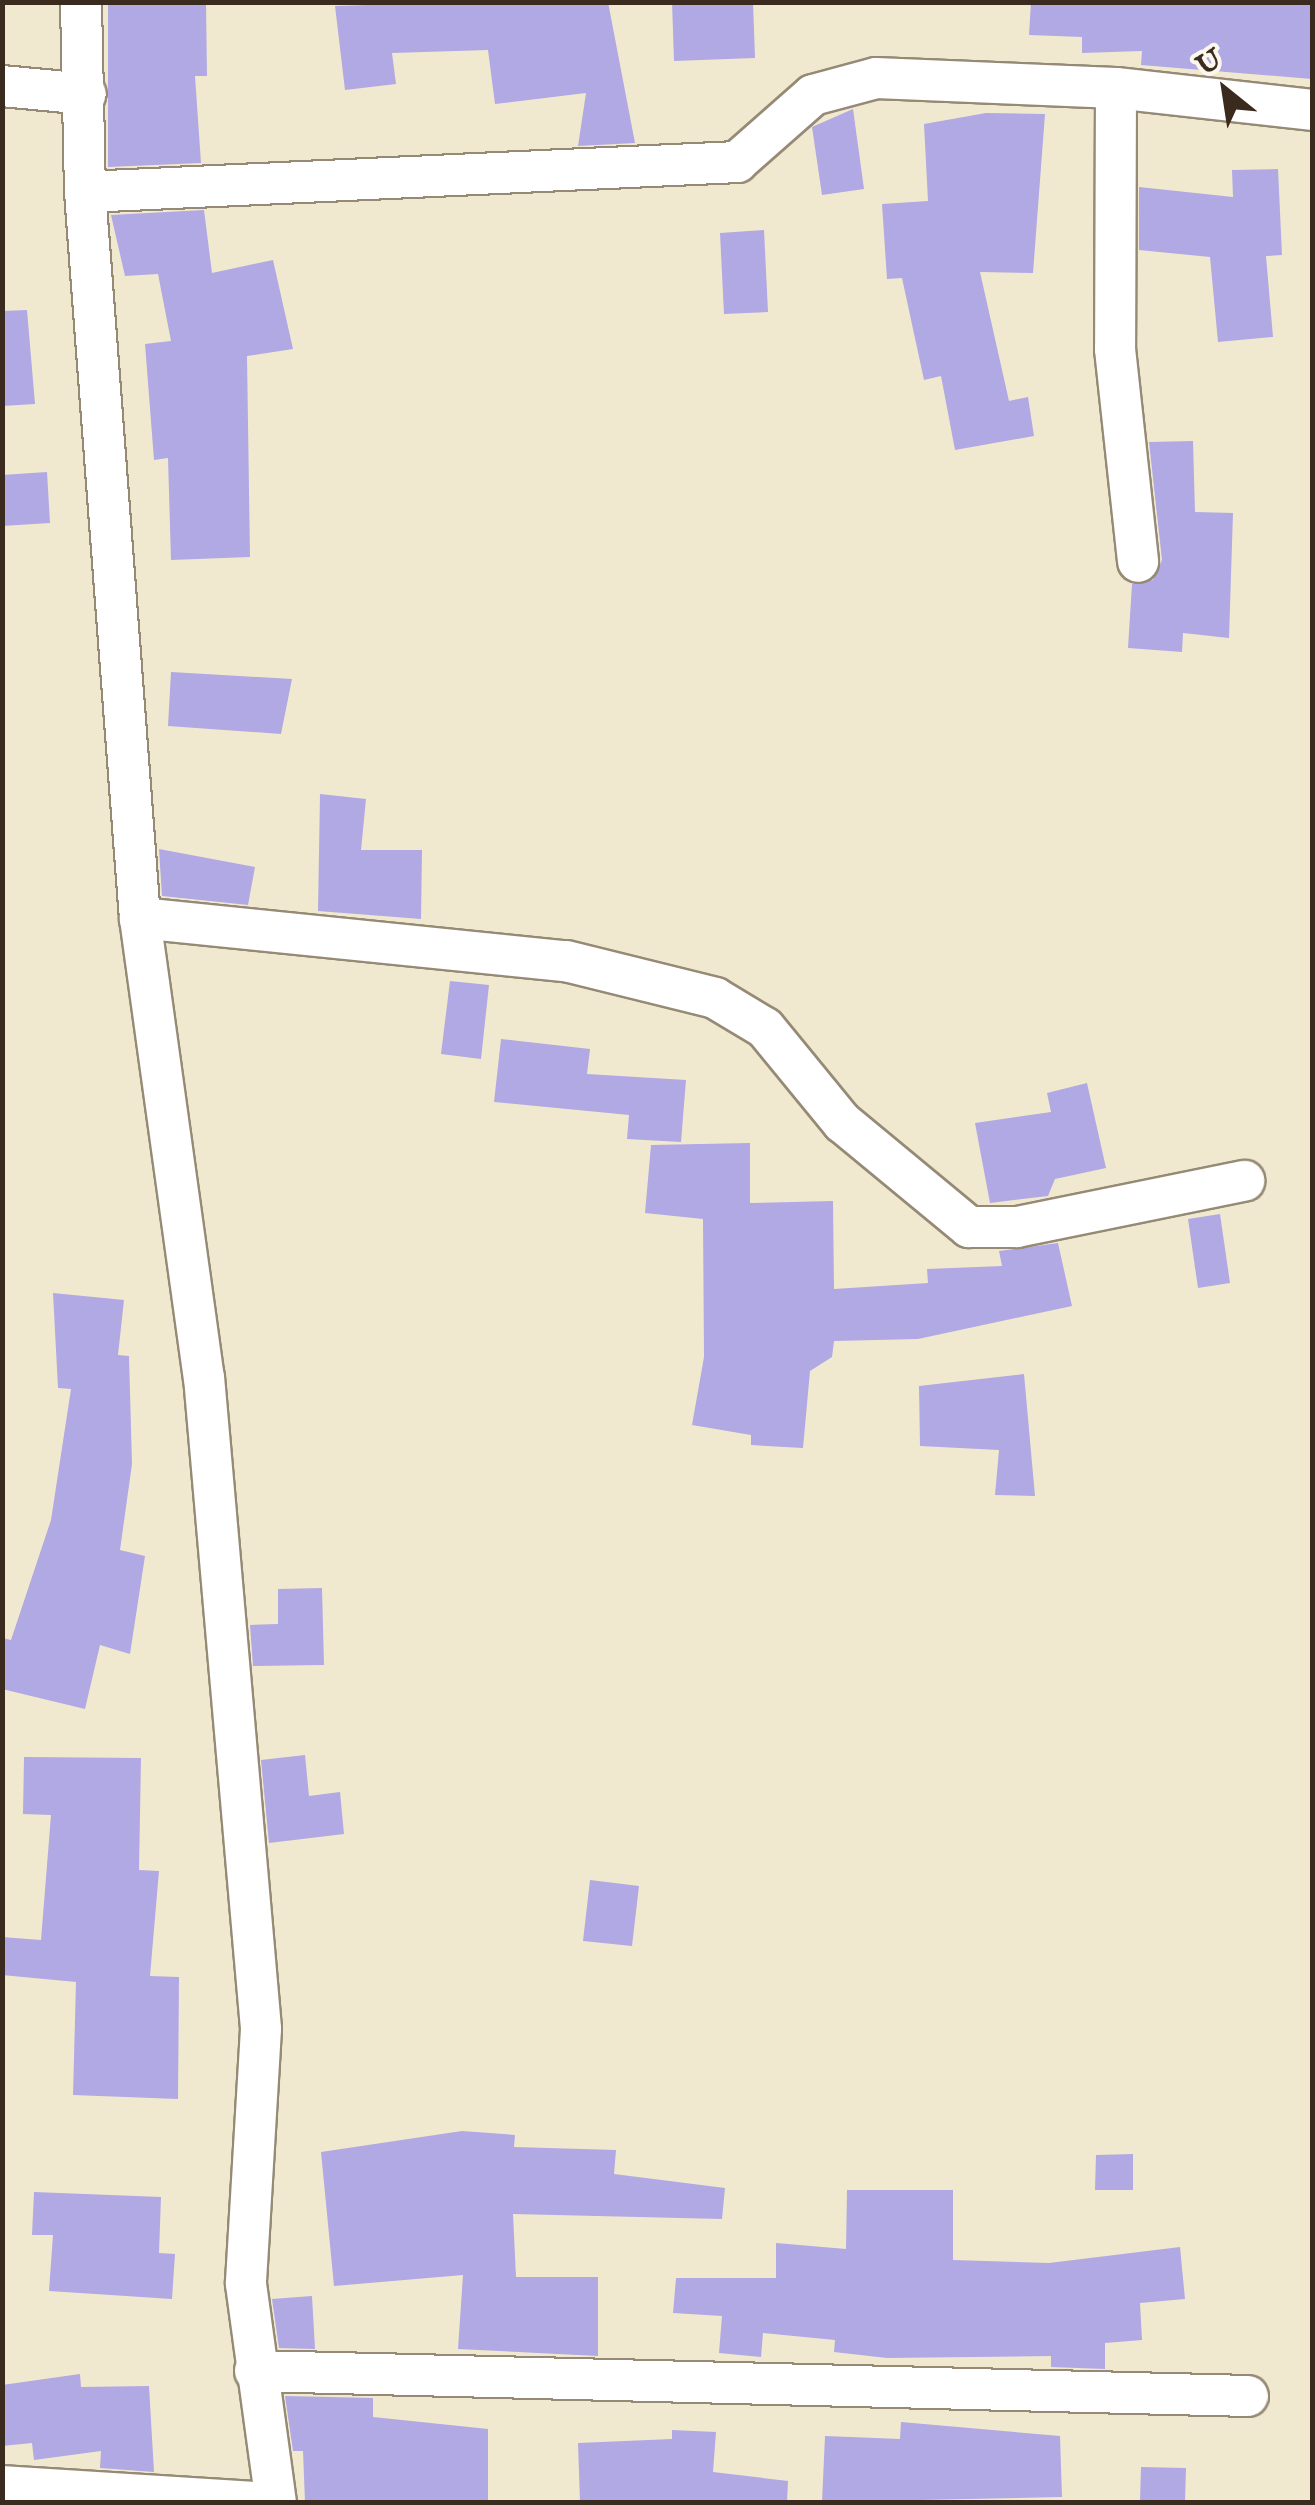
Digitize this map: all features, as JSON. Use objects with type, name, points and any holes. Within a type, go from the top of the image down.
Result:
[{"type":"street","points":[[81,2],[86,94],[85,192],[140,918],[204,1377],[261,2029],[246,2284],[276,2502]]},
{"type":"street","points":[[85,192],[736,162],[842,82],[1116,88],[1312,110]]},
{"type":"street","points":[[2,86],[86,94]]},
{"type":"street","points":[[1116,88],[1116,349],[1138,562]]},
{"type":"street","points":[[140,918],[566,961],[715,998],[766,1028],[842,1122],[969,1228],[1017,1227],[1244,1181]]},
{"type":"street","points":[[255,2371],[1248,2396]]},
{"type":"street","points":[[2,2486],[259,2502]]},
{"type":"building","points":[[108,2],[206,2],[207,76],[195,76],[201,163],[108,167]]},
{"type":"building","points":[[608,2],[635,143],[578,146],[586,93],[495,104],[488,50],[392,53],[396,84],[345,90],[335,6]]},
{"type":"building","points":[[672,2],[753,2],[755,58],[674,61]]},
{"type":"building","points":[[1031,2],[1312,2],[1312,79],[1141,65],[1142,51],[1082,53],[1082,37],[1029,35]]},
{"type":"building","points":[[853,109],[864,189],[822,195],[812,127]]},
{"type":"building","points":[[986,113],[1045,114],[1033,273],[980,272],[1009,401],[1028,397],[1034,436],[955,450],[941,376],[924,380],[902,278],[887,279],[882,204],[928,201],[924,124]]},
{"type":"building","points":[[1278,169],[1282,255],[1266,256],[1273,337],[1218,342],[1210,257],[1139,250],[1139,187],[1233,197],[1232,170]]},
{"type":"building","points":[[204,210],[212,273],[273,260],[293,349],[247,356],[250,557],[171,560],[168,458],[154,460],[145,344],[171,341],[158,274],[125,276],[111,215]]},
{"type":"building","points":[[764,230],[768,312],[724,314],[720,233]]},
{"type":"building","points":[[27,310],[35,404],[2,406],[2,311]]},
{"type":"building","points":[[1193,441],[1195,512],[1233,513],[1229,638],[1183,633],[1182,652],[1128,648],[1132,584],[1153,580],[1162,560],[1149,442]]},
{"type":"building","points":[[47,472],[50,523],[2,526],[2,475]]},
{"type":"building","points":[[171,672],[292,679],[281,734],[168,726]]},
{"type":"building","points":[[320,794],[366,799],[361,850],[422,850],[421,919],[318,911]]},
{"type":"building","points":[[159,849],[255,867],[248,905],[162,896]]},
{"type":"building","points":[[450,981],[489,985],[481,1059],[441,1054]]},
{"type":"building","points":[[501,1039],[590,1049],[587,1074],[686,1080],[681,1142],[627,1139],[629,1115],[494,1102]]},
{"type":"building","points":[[1087,1083],[1106,1168],[1055,1179],[1048,1196],[990,1203],[975,1123],[1051,1112],[1047,1093]]},
{"type":"building","points":[[750,1143],[750,1203],[833,1201],[834,1289],[928,1283],[927,1269],[1002,1266],[999,1251],[1058,1243],[1072,1306],[918,1339],[834,1341],[832,1357],[810,1371],[803,1448],[751,1445],[751,1435],[692,1425],[704,1357],[703,1219],[645,1213],[651,1145]]},
{"type":"building","points":[[1220,1214],[1230,1283],[1198,1288],[1188,1219]]},
{"type":"building","points":[[53,1293],[124,1300],[118,1355],[129,1356],[132,1464],[120,1550],[145,1556],[130,1654],[100,1645],[85,1709],[2,1689],[2,1638],[11,1640],[51,1520],[71,1389],[58,1388]]},
{"type":"building","points":[[1024,1374],[1035,1496],[995,1495],[999,1450],[920,1446],[919,1386]]},
{"type":"building","points":[[322,1588],[324,1665],[253,1666],[250,1625],[278,1624],[278,1589]]},
{"type":"building","points":[[305,1755],[309,1796],[340,1792],[344,1834],[269,1843],[261,1760]]},
{"type":"building","points":[[24,1757],[141,1758],[139,1870],[159,1871],[150,1976],[179,1977],[178,2099],[73,2095],[76,1982],[2,1975],[2,1937],[41,1940],[51,1815],[23,1814]]},
{"type":"building","points":[[590,1880],[639,1886],[632,1946],[583,1941]]},
{"type":"building","points":[[462,2131],[515,2135],[514,2147],[616,2150],[614,2174],[725,2188],[722,2219],[513,2214],[516,2277],[598,2277],[598,2356],[458,2349],[463,2275],[334,2286],[321,2152]]},
{"type":"building","points":[[1133,2154],[1133,2190],[1095,2190],[1096,2155]]},
{"type":"building","points":[[847,2190],[953,2190],[953,2260],[1049,2263],[1180,2247],[1185,2299],[1140,2303],[1142,2340],[1105,2343],[1105,2369],[1051,2367],[1051,2356],[887,2358],[834,2352],[835,2340],[763,2333],[761,2357],[719,2353],[722,2316],[673,2313],[676,2278],[776,2278],[776,2243],[846,2249]]},
{"type":"building","points":[[34,2192],[161,2197],[159,2253],[175,2254],[172,2299],[49,2291],[53,2235],[32,2235]]},
{"type":"building","points":[[312,2296],[315,2349],[279,2348],[272,2299]]},
{"type":"building","points":[[80,2374],[81,2387],[149,2386],[154,2472],[100,2468],[101,2451],[34,2460],[32,2443],[2,2446],[2,2385]]},
{"type":"building","points":[[285,2396],[373,2398],[373,2417],[488,2429],[488,2502],[305,2502],[303,2451],[293,2451]]},
{"type":"building","points":[[901,2422],[1060,2436],[1062,2497],[822,2502],[825,2436],[900,2439]]},
{"type":"building","points":[[672,2430],[716,2432],[713,2472],[788,2481],[787,2502],[580,2502],[578,2443],[672,2439]]},
{"type":"building","points":[[1141,2467],[1186,2468],[1185,2502],[1140,2502]]}]
